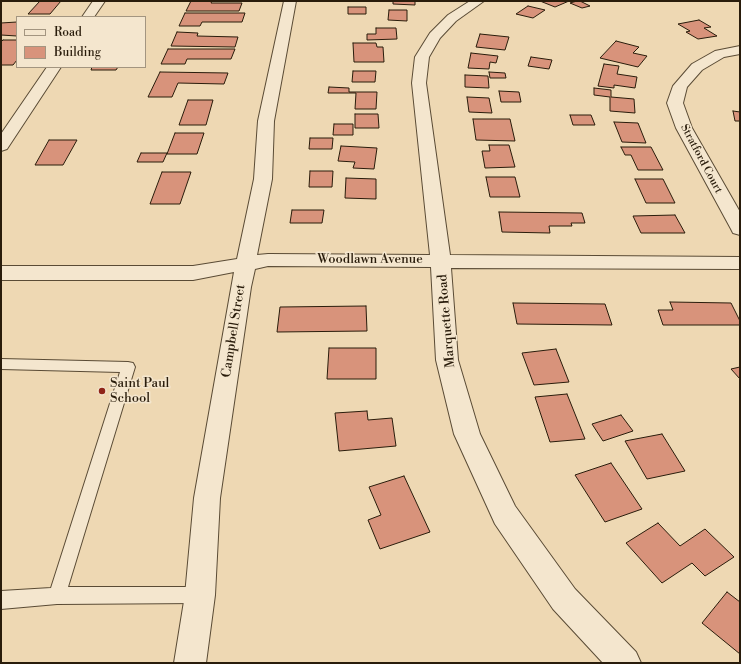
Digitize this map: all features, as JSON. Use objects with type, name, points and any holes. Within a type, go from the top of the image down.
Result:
[{"type":"street","points":[[89,16],[99,1]]},
{"type":"street","name":"Campbell Street","points":[[190,663],[200,595],[207,498],[245,264],[263,179],[266,121],[290,1]]},
{"type":"street","name":"Marquette Road","points":[[478,1],[452,18],[435,36],[422,57],[419,83],[441,260],[447,360],[467,434],[505,515],[564,600],[624,663]]},
{"type":"street","name":"Stratford Court","points":[[740,50],[720,54],[697,67],[680,86],[675,103],[684,128],[740,229]]},
{"type":"street","points":[[1,146],[53,68]]},
{"type":"street","name":"Woodlawn Avenue","points":[[1,273],[193,273],[268,260],[740,263]]},
{"type":"lane","points":[[1,364],[128,366],[57,596]]},
{"type":"lane","points":[[1,600],[57,596],[200,595]]},
{"type":"building","points":[[40,1],[61,1],[50,14],[28,14]]},
{"type":"building","points":[[191,1],[212,1],[211,3],[242,3],[239,11],[186,11]]},
{"type":"building","points":[[393,1],[415,1],[415,5],[393,4]]},
{"type":"building","points":[[540,1],[569,1],[555,7]]},
{"type":"building","points":[[577,1],[590,6],[582,8],[570,3]]},
{"type":"building","points":[[528,6],[545,10],[533,18],[516,14]]},
{"type":"building","points":[[348,7],[366,7],[366,14],[348,14]]},
{"type":"building","points":[[389,10],[407,10],[407,21],[388,20]]},
{"type":"building","points":[[185,13],[245,13],[242,22],[202,22],[200,26],[179,26]]},
{"type":"building","points":[[699,20],[711,27],[704,28],[717,36],[698,39],[686,32],[690,31],[678,24]]},
{"type":"building","points":[[16,22],[16,36],[1,35],[1,23]]},
{"type":"building","points":[[376,28],[396,28],[397,39],[367,40],[367,34],[376,34]]},
{"type":"building","points":[[177,32],[198,33],[197,36],[238,37],[235,47],[171,46]]},
{"type":"building","points":[[480,34],[509,37],[505,50],[476,47]]},
{"type":"building","points":[[3,40],[16,40],[16,61],[13,65],[1,65],[1,42]]},
{"type":"building","points":[[616,41],[639,47],[633,53],[647,56],[638,67],[600,58]]},
{"type":"building","points":[[353,43],[376,43],[377,47],[383,47],[384,62],[354,62]]},
{"type":"building","points":[[168,49],[235,49],[231,59],[187,59],[185,64],[161,64]]},
{"type":"building","points":[[471,53],[498,56],[496,63],[490,62],[489,69],[468,68]]},
{"type":"building","points":[[531,57],[552,60],[549,69],[528,66]]},
{"type":"building","points":[[604,64],[619,66],[617,74],[637,77],[635,88],[614,85],[614,88],[598,86]]},
{"type":"building","points":[[92,68],[117,68],[116,70],[91,70]]},
{"type":"building","points":[[353,71],[376,71],[375,82],[352,82]]},
{"type":"building","points":[[160,72],[228,73],[224,84],[178,83],[172,97],[148,97]]},
{"type":"building","points":[[489,72],[505,73],[506,78],[490,78]]},
{"type":"building","points":[[465,75],[488,76],[489,88],[465,87]]},
{"type":"building","points":[[329,87],[349,88],[349,92],[377,92],[376,109],[355,109],[356,93],[328,93]]},
{"type":"building","points":[[594,88],[611,90],[611,97],[634,99],[635,113],[610,111],[610,97],[594,95]]},
{"type":"building","points":[[499,91],[519,92],[521,102],[501,102]]},
{"type":"building","points":[[467,97],[489,98],[492,113],[469,112]]},
{"type":"building","points":[[188,100],[213,100],[206,125],[179,125]]},
{"type":"building","points":[[733,111],[740,112],[740,121],[735,121]]},
{"type":"building","points":[[355,114],[378,114],[379,128],[355,128]]},
{"type":"building","points":[[570,115],[591,115],[595,125],[573,125]]},
{"type":"building","points":[[473,119],[510,119],[515,141],[476,140]]},
{"type":"building","points":[[614,122],[638,123],[646,143],[622,142]]},
{"type":"building","points":[[334,124],[353,124],[353,135],[333,135]]},
{"type":"building","points":[[175,133],[204,133],[197,154],[167,154]]},
{"type":"building","points":[[310,138],[333,138],[332,149],[309,149]]},
{"type":"building","points":[[49,140],[77,140],[63,165],[35,165]]},
{"type":"building","points":[[489,145],[509,145],[515,167],[485,168],[482,151],[490,151]]},
{"type":"building","points":[[341,146],[377,148],[374,169],[353,168],[355,162],[338,161]]},
{"type":"building","points":[[621,147],[651,147],[663,170],[638,170],[631,155],[625,155]]},
{"type":"building","points":[[141,153],[167,153],[163,162],[137,162]]},
{"type":"building","points":[[310,171],[333,171],[332,187],[309,187]]},
{"type":"building","points":[[162,172],[191,172],[180,204],[150,204]]},
{"type":"building","points":[[486,177],[515,177],[520,197],[490,197]]},
{"type":"building","points":[[346,178],[376,179],[376,199],[345,198]]},
{"type":"building","points":[[635,179],[663,179],[675,203],[646,203]]},
{"type":"building","points":[[292,210],[324,210],[322,223],[290,223]]},
{"type":"building","points":[[499,212],[582,213],[585,223],[571,223],[572,226],[549,226],[550,233],[502,232]]},
{"type":"building","points":[[675,215],[685,233],[641,233],[633,216]]},
{"type":"building","points":[[670,302],[731,303],[740,321],[740,325],[663,325],[658,310],[673,310]]},
{"type":"building","points":[[513,303],[605,304],[612,325],[517,324]]},
{"type":"building","points":[[366,306],[367,331],[277,332],[280,307]]},
{"type":"building","points":[[329,348],[376,348],[376,379],[327,379]]},
{"type":"building","points":[[556,349],[569,382],[534,385],[522,353]]},
{"type":"building","points":[[740,367],[740,379],[731,369]]},
{"type":"building","points":[[567,394],[585,439],[550,442],[535,397]]},
{"type":"building","points":[[367,411],[368,420],[392,418],[396,446],[339,451],[335,413]]},
{"type":"building","points":[[621,415],[633,431],[603,441],[592,424]]},
{"type":"building","points":[[662,434],[685,471],[647,479],[625,441]]},
{"type":"building","points":[[611,463],[642,509],[605,522],[575,475]]},
{"type":"building","points":[[404,476],[430,532],[380,549],[368,520],[381,515],[369,487]]},
{"type":"building","points":[[658,523],[680,546],[705,529],[734,557],[705,576],[692,563],[662,583],[626,543]]},
{"type":"building","points":[[727,592],[740,602],[740,654],[702,623]]},
{"type":"place","name":"Saint Paul School","points":[[102,391]]}]
